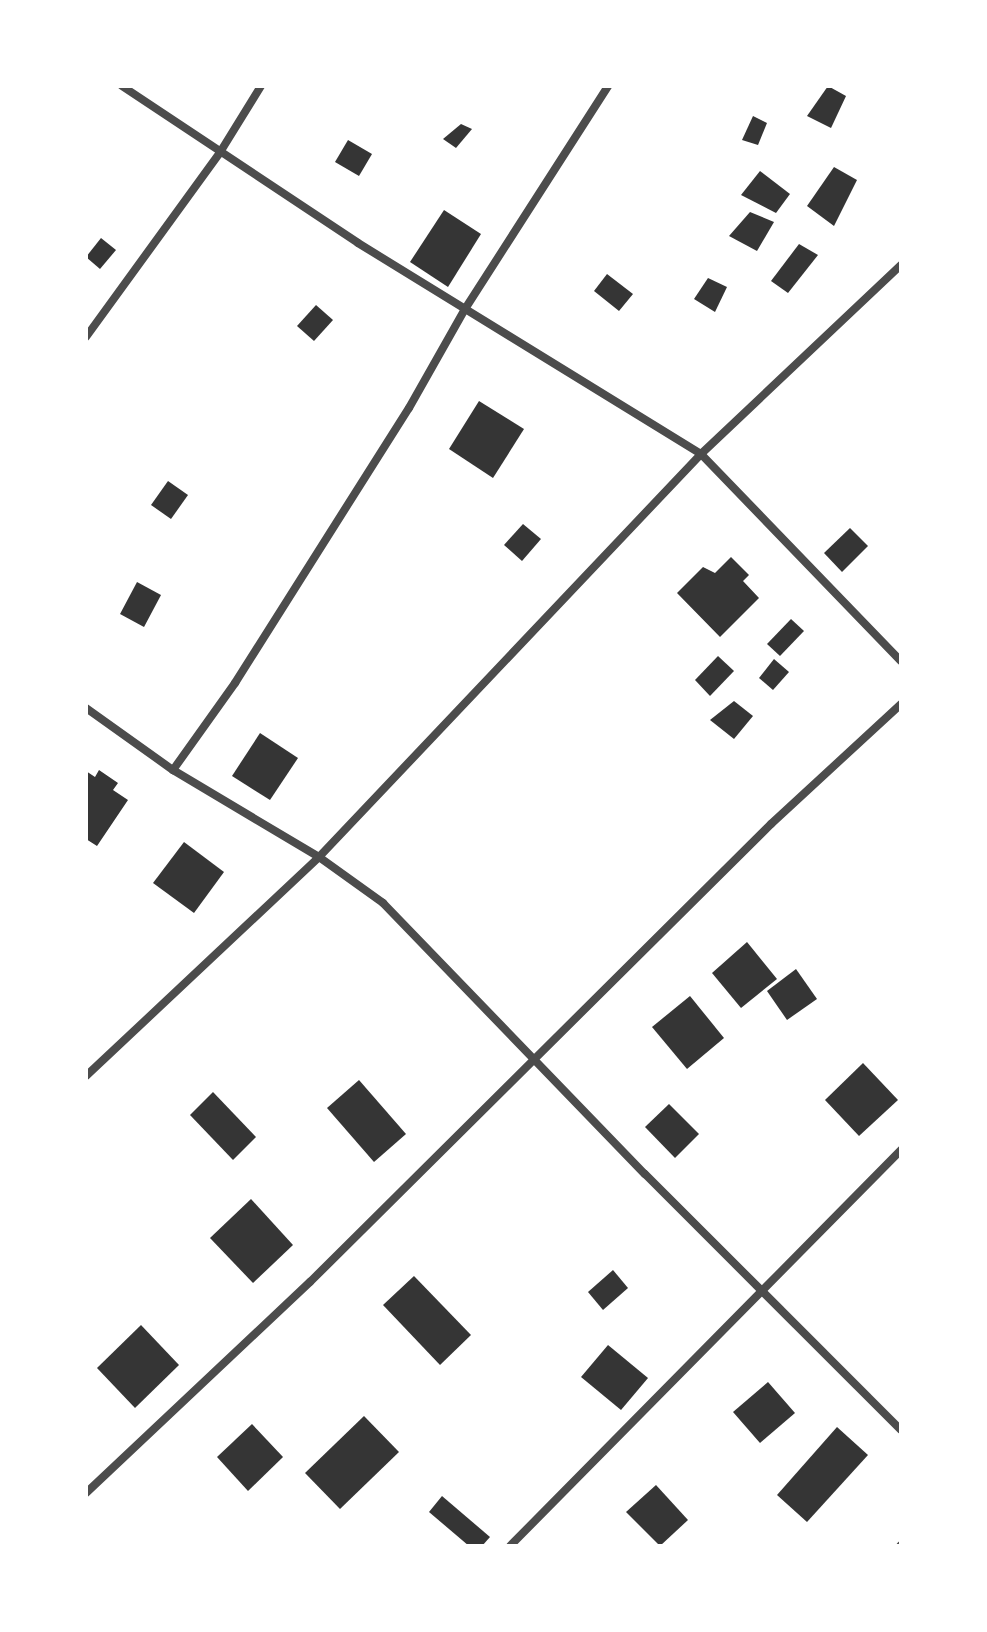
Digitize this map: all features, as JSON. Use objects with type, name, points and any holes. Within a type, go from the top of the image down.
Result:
[{"type":"street","points":[[122,86],[219,154],[701,454],[901,661]]},
{"type":"street","points":[[86,337],[219,154],[261,86]]},
{"type":"street","points":[[173,770],[235,683],[409,408],[465,309],[608,86]]},
{"type":"street","points":[[86,1076],[319,857],[701,454],[901,265]]},
{"type":"street","points":[[86,1493],[310,1282],[771,824],[901,704]]},
{"type":"street","points":[[86,708],[173,770],[319,857],[383,903],[901,1430]]},
{"type":"street","points":[[510,1546],[760,1289],[901,1150]]},
{"type":"building","points":[[828,86],[846,96],[831,128],[807,116]]},
{"type":"building","points":[[753,116],[767,123],[758,145],[742,140]]},
{"type":"building","points":[[461,124],[472,129],[456,148],[443,139]]},
{"type":"building","points":[[348,140],[372,154],[359,176],[335,162]]},
{"type":"building","points":[[834,167],[857,180],[834,226],[807,206]]},
{"type":"building","points":[[760,171],[790,194],[776,213],[741,195]]},
{"type":"building","points":[[444,210],[481,234],[448,287],[410,262]]},
{"type":"building","points":[[750,212],[774,222],[757,251],[729,236]]},
{"type":"building","points":[[101,238],[116,250],[100,269],[86,257]]},
{"type":"building","points":[[799,244],[818,255],[788,293],[771,281]]},
{"type":"building","points":[[607,274],[633,294],[619,311],[594,291]]},
{"type":"building","points":[[708,278],[727,287],[715,312],[694,299]]},
{"type":"building","points":[[316,305],[333,320],[314,341],[297,326]]},
{"type":"building","points":[[479,401],[524,429],[493,478],[449,449]]},
{"type":"building","points":[[168,481],[188,495],[171,519],[151,505]]},
{"type":"building","points":[[523,524],[541,539],[522,561],[504,545]]},
{"type":"building","points":[[850,528],[868,546],[842,572],[824,553]]},
{"type":"building","points":[[731,557],[749,575],[743,581],[759,598],[720,637],[677,593],[703,567],[715,573]]},
{"type":"building","points":[[137,582],[161,595],[144,627],[120,614]]},
{"type":"building","points":[[791,619],[804,631],[780,656],[767,644]]},
{"type":"building","points":[[718,656],[734,671],[710,696],[695,680]]},
{"type":"building","points":[[774,659],[789,672],[773,690],[759,678]]},
{"type":"building","points":[[734,701],[753,716],[734,739],[710,720]]},
{"type":"building","points":[[260,733],[298,758],[270,800],[232,776]]},
{"type":"building","points":[[99,770],[118,783],[113,790],[128,800],[97,846],[86,839],[86,771],[95,777]]},
{"type":"building","points":[[184,842],[224,872],[194,913],[153,883]]},
{"type":"building","points":[[747,942],[777,979],[741,1008],[712,973]]},
{"type":"building","points":[[796,969],[817,999],[787,1020],[767,991]]},
{"type":"building","points":[[690,996],[724,1038],[687,1069],[652,1027]]},
{"type":"building","points":[[863,1063],[898,1100],[859,1136],[825,1100]]},
{"type":"building","points":[[359,1080],[406,1134],[374,1162],[327,1108]]},
{"type":"building","points":[[213,1092],[256,1137],[233,1160],[190,1115]]},
{"type":"building","points":[[669,1104],[699,1134],[675,1158],[645,1127]]},
{"type":"building","points":[[251,1199],[293,1245],[253,1283],[210,1238]]},
{"type":"building","points":[[613,1270],[628,1288],[603,1310],[588,1292]]},
{"type":"building","points":[[414,1276],[471,1335],[440,1365],[383,1305]]},
{"type":"building","points":[[141,1325],[179,1365],[135,1408],[97,1368]]},
{"type":"building","points":[[608,1345],[648,1378],[621,1410],[581,1377]]},
{"type":"building","points":[[768,1382],[795,1413],[760,1443],[733,1412]]},
{"type":"building","points":[[364,1416],[399,1452],[340,1509],[305,1473]]},
{"type":"building","points":[[252,1424],[283,1457],[248,1491],[217,1457]]},
{"type":"building","points":[[837,1427],[868,1455],[807,1522],[777,1495]]},
{"type":"building","points":[[656,1485],[688,1520],[660,1546],[626,1512]]},
{"type":"building","points":[[442,1496],[490,1537],[482,1546],[469,1546],[429,1512]]}]
